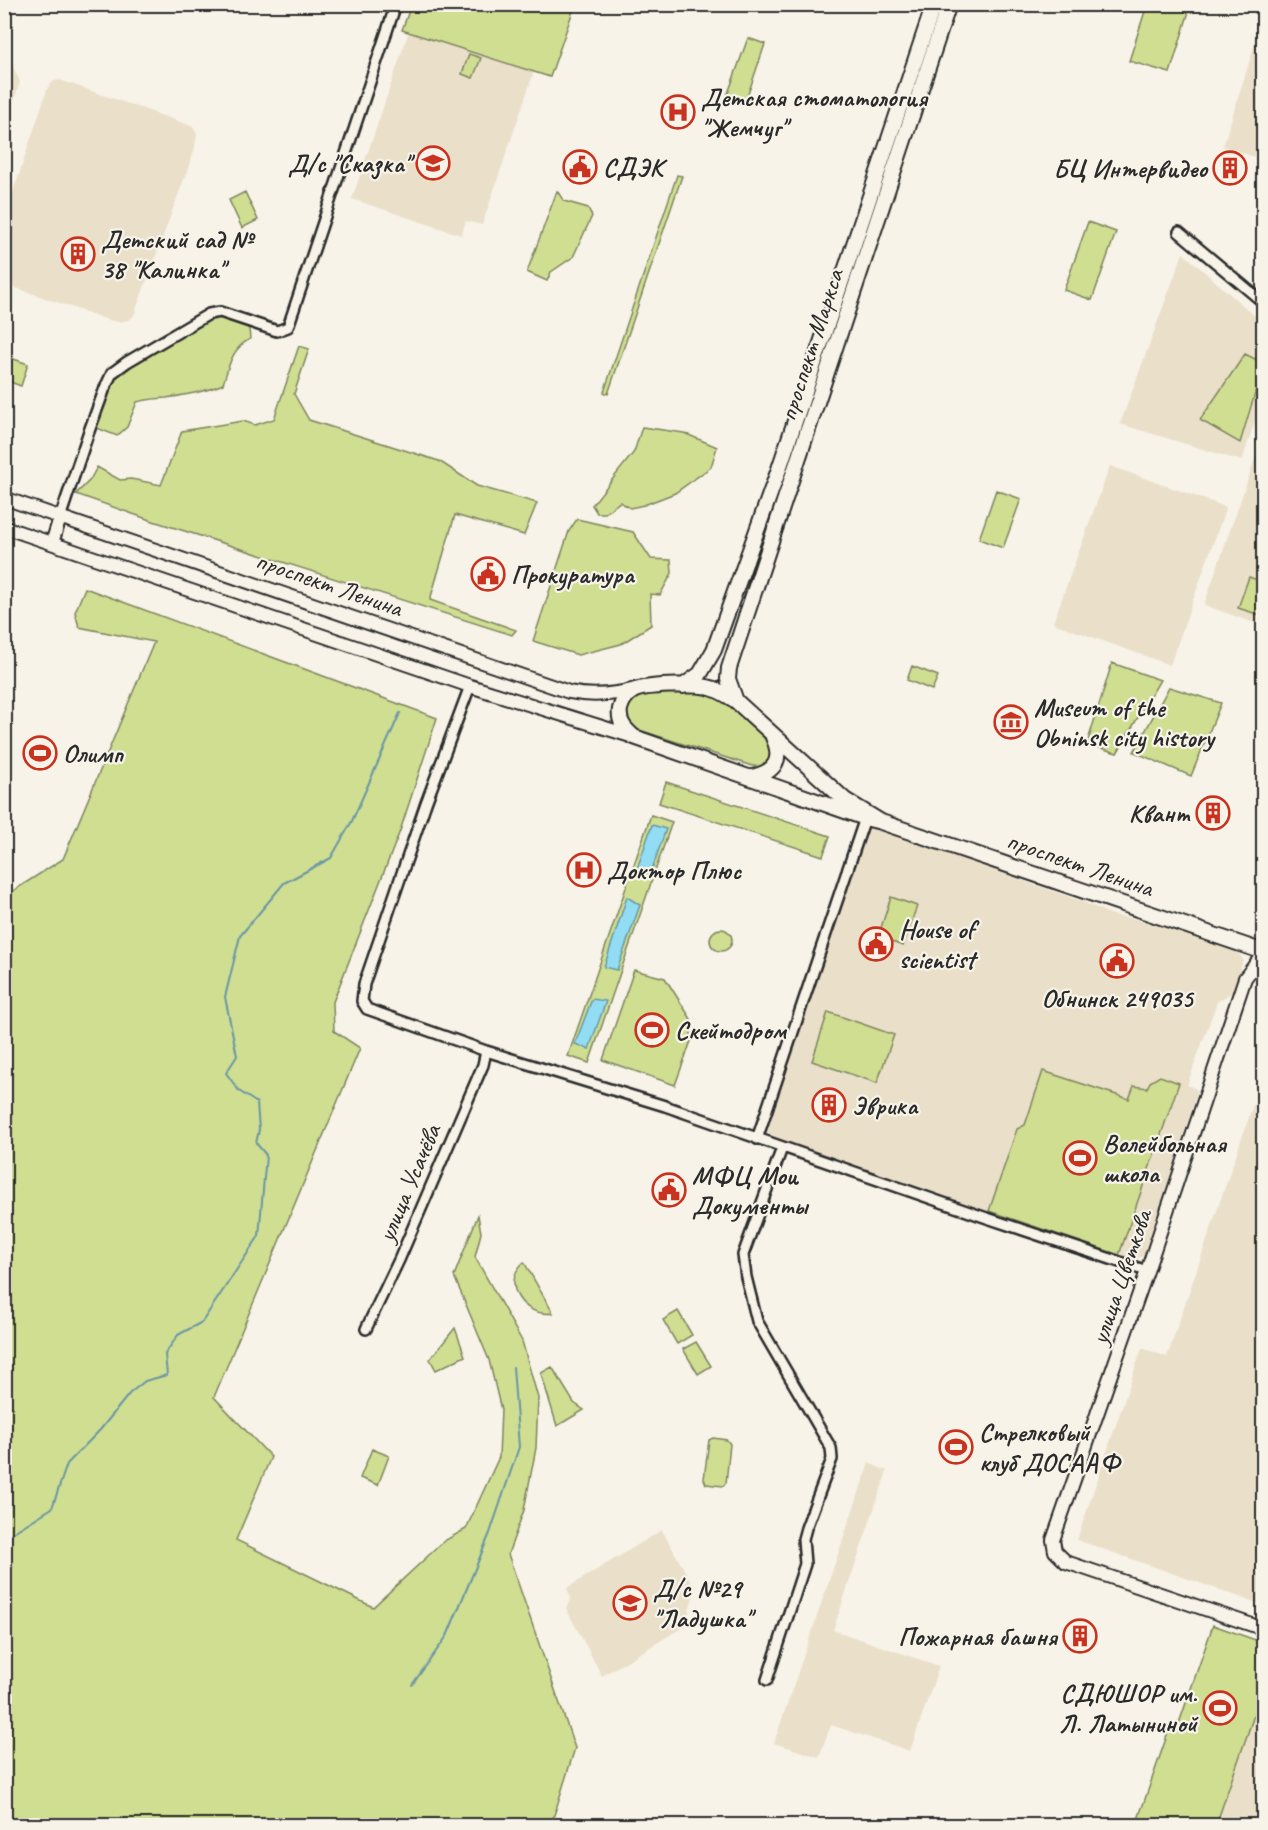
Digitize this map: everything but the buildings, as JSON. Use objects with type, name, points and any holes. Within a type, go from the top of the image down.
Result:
[{"type":"main road","name":"проспект Маркса","points":[[684,686],[700,674],[714,650],[779,469],[934,4]]},
{"type":"main road","name":"проспект Маркса","points":[[736,701],[728,679],[733,657],[950,4]]},
{"type":"main road","name":"проспект Ленина","points":[[4,498],[569,692],[582,695],[604,695],[640,688],[684,686],[717,689],[736,701],[845,800],[881,822]]},
{"type":"main road","points":[[52,543],[60,518]]},
{"type":"main road","name":"проспект Ленина","points":[[4,527],[470,686],[752,777],[865,818],[1263,953]]},
{"type":"main road","points":[[714,650],[733,657]]},
{"type":"main road","points":[[633,737],[621,722],[620,709],[626,697],[640,688]]},
{"type":"main road","points":[[752,777],[771,770],[778,759],[777,745],[771,732]]},
{"type":"main road","name":"улица Цветкова","points":[[1263,953],[1245,978],[1147,1271],[1053,1540],[1055,1551],[1066,1562],[1263,1629]]},
{"type":"street","points":[[60,518],[98,406],[112,373],[209,315],[220,312],[277,331],[288,327],[396,4]]},
{"type":"street","points":[[1179,232],[1263,303]]},
{"type":"street","points":[[470,686],[364,984],[362,1001],[367,1009],[486,1051],[665,1106],[782,1148],[1147,1271]]},
{"type":"street","points":[[757,1139],[865,818]]},
{"type":"street","name":"улица Усачёва","points":[[366,1329],[399,1260],[483,1065],[486,1051]]},
{"type":"street","points":[[767,1680],[805,1564],[803,1539],[806,1528],[831,1459],[831,1448],[757,1321],[746,1277],[743,1256],[782,1148]]},
{"type":"shaded area","points":[[1263,18],[1263,160],[1223,146]]},
{"type":"shaded area","name":"Д/с \"Сказка\"","points":[[409,31],[534,72],[482,225],[466,221],[461,235],[352,199]]},
{"type":"shaded area","points":[[4,54],[8,56],[20,82],[12,106],[5,100]]},
{"type":"shaded area","points":[[60,80],[186,124],[193,127],[197,134],[194,152],[134,315],[129,320],[117,322],[105,319],[5,284],[5,217],[48,87],[54,81]]},
{"type":"shaded area","points":[[1183,253],[1263,323],[1263,396],[1242,461],[1120,424]]},
{"type":"shaded area","points":[[1263,436],[1263,626],[1204,605]]},
{"type":"shaded area","points":[[1110,466],[1226,507],[1170,665],[1053,623]]},
{"type":"shaded area","points":[[868,826],[1081,901],[1112,915],[1135,919],[1238,952],[1243,960],[1234,991],[1217,1002],[1187,1085],[1198,1090],[1145,1254],[1135,1261],[770,1136],[763,1128]]},
{"type":"shaded area","points":[[1262,1079],[1264,1079],[1263,1605],[1077,1540],[1142,1348],[1167,1357]]},
{"type":"shaded area","points":[[869,1463],[887,1471],[833,1630],[939,1666],[910,1751],[831,1725],[819,1757],[774,1743]]},
{"type":"shaded area","name":"Д/с №29 \"Ладушка\"","points":[[662,1530],[695,1589],[685,1626],[602,1676],[566,1608],[571,1599],[567,1588]]},
{"type":"shaded area","points":[[1263,1689],[1263,1825],[1216,1825]]},
{"type":"green space","points":[[411,4],[575,5],[550,77],[402,30]]},
{"type":"green space","points":[[1147,5],[1191,5],[1170,73],[1129,61]]},
{"type":"green space","points":[[748,38],[765,44],[745,103],[727,96]]},
{"type":"green space","points":[[469,54],[481,58],[473,78],[462,74]]},
{"type":"green space","points":[[677,175],[682,176],[608,394],[604,392]]},
{"type":"green space","points":[[557,191],[564,201],[588,208],[592,216],[573,257],[551,272],[547,281],[527,272]]},
{"type":"green space","points":[[245,192],[258,220],[242,228],[229,200]]},
{"type":"green space","points":[[1088,222],[1116,232],[1092,300],[1064,290]]},
{"type":"green space","points":[[217,316],[237,320],[249,329],[250,339],[235,353],[223,384],[195,393],[137,402],[127,427],[117,436],[97,428],[97,420],[112,381],[178,335]]},
{"type":"green space","points":[[299,346],[309,349],[294,394],[309,420],[439,461],[477,486],[537,503],[524,535],[455,515],[430,600],[516,630],[512,635],[150,520],[76,494],[90,480],[97,467],[120,480],[131,479],[161,485],[182,431],[243,421],[255,425],[274,419]]},
{"type":"green space","points":[[1245,354],[1263,363],[1263,367],[1240,443],[1200,420]]},
{"type":"green space","points":[[5,356],[28,364],[21,386],[5,380]]},
{"type":"green space","points":[[642,427],[684,433],[717,447],[711,467],[675,493],[630,508],[620,502],[605,513],[597,513],[592,505],[634,452]]},
{"type":"green space","points":[[996,490],[1021,499],[1003,548],[979,539]]},
{"type":"green space","points":[[577,519],[633,532],[651,559],[671,560],[672,573],[660,595],[650,594],[651,625],[621,644],[578,655],[533,641],[569,531]]},
{"type":"green space","points":[[1249,577],[1263,582],[1263,616],[1238,608]]},
{"type":"green space","points":[[85,588],[437,718],[400,831],[333,1002],[334,1031],[360,1048],[214,1397],[271,1457],[236,1540],[373,1607],[444,1541],[466,1529],[499,1457],[501,1410],[489,1360],[454,1276],[478,1215],[481,1233],[475,1257],[522,1341],[538,1398],[536,1448],[524,1510],[508,1554],[575,1748],[551,1825],[5,1825],[5,896],[63,859],[154,642],[79,627],[75,612]]},
{"type":"green space","points":[[1112,663],[1160,680],[1117,753],[1087,744]]},
{"type":"green space","points":[[912,666],[938,676],[932,690],[907,680]]},
{"type":"green space","points":[[1169,687],[1221,703],[1191,776],[1134,752]]},
{"type":"green space","points":[[706,690],[737,711],[760,733],[770,753],[766,762],[758,766],[749,765],[633,728],[625,720],[626,704],[644,695],[664,691]]},
{"type":"green space","points":[[666,782],[830,836],[823,856],[659,803]]},
{"type":"green space","points":[[651,815],[672,822],[589,1063],[568,1056]]},
{"type":"green space","points":[[891,897],[917,906],[903,946],[878,937]]},
{"type":"green space","points":[[721,929],[729,932],[732,940],[729,948],[721,951],[713,948],[710,940],[713,932]]},
{"type":"green space","name":"Скейтодром","points":[[634,970],[665,978],[691,1019],[691,1041],[675,1085],[603,1060]]},
{"type":"green space","points":[[828,1012],[894,1035],[877,1083],[812,1061]]},
{"type":"green space","name":"Волейбольная школа","points":[[1043,1071],[1129,1099],[1134,1086],[1147,1088],[1150,1082],[1160,1076],[1179,1083],[1119,1255],[989,1211],[1017,1129],[1025,1125]]},
{"type":"green space","points":[[524,1262],[553,1313],[532,1310],[518,1297],[514,1280],[517,1270]]},
{"type":"green space","points":[[678,1311],[692,1335],[677,1344],[663,1320]]},
{"type":"green space","points":[[455,1328],[465,1356],[436,1370],[430,1359]]},
{"type":"green space","points":[[696,1342],[711,1366],[698,1374],[683,1349]]},
{"type":"green space","points":[[552,1367],[574,1403],[584,1410],[557,1426],[541,1373]]},
{"type":"green space","points":[[713,1438],[727,1440],[730,1444],[726,1483],[723,1486],[706,1484],[704,1479],[709,1440]]},
{"type":"green space","points":[[372,1449],[389,1456],[378,1485],[360,1478]]},
{"type":"green space","name":"СДЮШОР им. Л. Латыниной","points":[[1213,1625],[1264,1643],[1263,1689],[1216,1825],[1136,1825],[1170,1727],[1177,1729]]},
{"type":"water","points":[[652,825],[666,829],[650,875],[637,869]]},
{"type":"water","points":[[627,897],[640,905],[617,970],[604,967]]},
{"type":"water","points":[[592,999],[606,1001],[589,1049],[575,1044]]},
{"type":"waterway","points":[[4,1538],[52,1508],[67,1464],[100,1430],[130,1393],[145,1381],[167,1375],[165,1354],[178,1335],[202,1322],[259,1236],[266,1155],[256,1143],[259,1130],[257,1103],[239,1091],[226,1073],[237,1056],[225,997],[240,936],[284,883],[331,858],[352,821],[400,713]]},
{"type":"waterway","points":[[412,1685],[447,1636],[490,1533],[519,1447],[513,1367]]},
{"type":"place","name":"Детская стоматология \"Жемчуг\"","points":[[678,112]]},
{"type":"place","name":"Д/с \"Сказка\"","points":[[433,163]]},
{"type":"place","name":"СДЭК","points":[[580,167]]},
{"type":"place","name":"БЦ Интервидео","points":[[1230,168]]},
{"type":"place","name":"Детский сад № 38 \"Калинка\"","points":[[78,254]]},
{"type":"place","name":"Прокуратура","points":[[488,574]]},
{"type":"place","name":"Museum of the Obninsk сity history","points":[[1011,722]]},
{"type":"place","name":"Олимп","points":[[40,753]]},
{"type":"place","name":"Квант","points":[[1213,813]]},
{"type":"place","name":"Доктор Плюс","points":[[584,870]]},
{"type":"place","name":"House of scientist","points":[[876,944]]},
{"type":"place","name":"Обнинск 249035","points":[[1117,961]]},
{"type":"place","name":"Скейтодром","points":[[652,1030]]},
{"type":"place","name":"Эврика","points":[[829,1105]]},
{"type":"place","name":"Волейбольная школа","points":[[1080,1158]]},
{"type":"place","name":"МФЦ Мои Документы","points":[[669,1190]]},
{"type":"place","name":"Стрелковый клуб ДОСААФ","points":[[956,1447]]},
{"type":"place","name":"Д/с №29 \"Ладушка\"","points":[[630,1603]]},
{"type":"place","name":"Пожарная башня","points":[[1080,1636]]},
{"type":"place","name":"СДЮШОР им. Л. Латыниной","points":[[1220,1708]]}]
